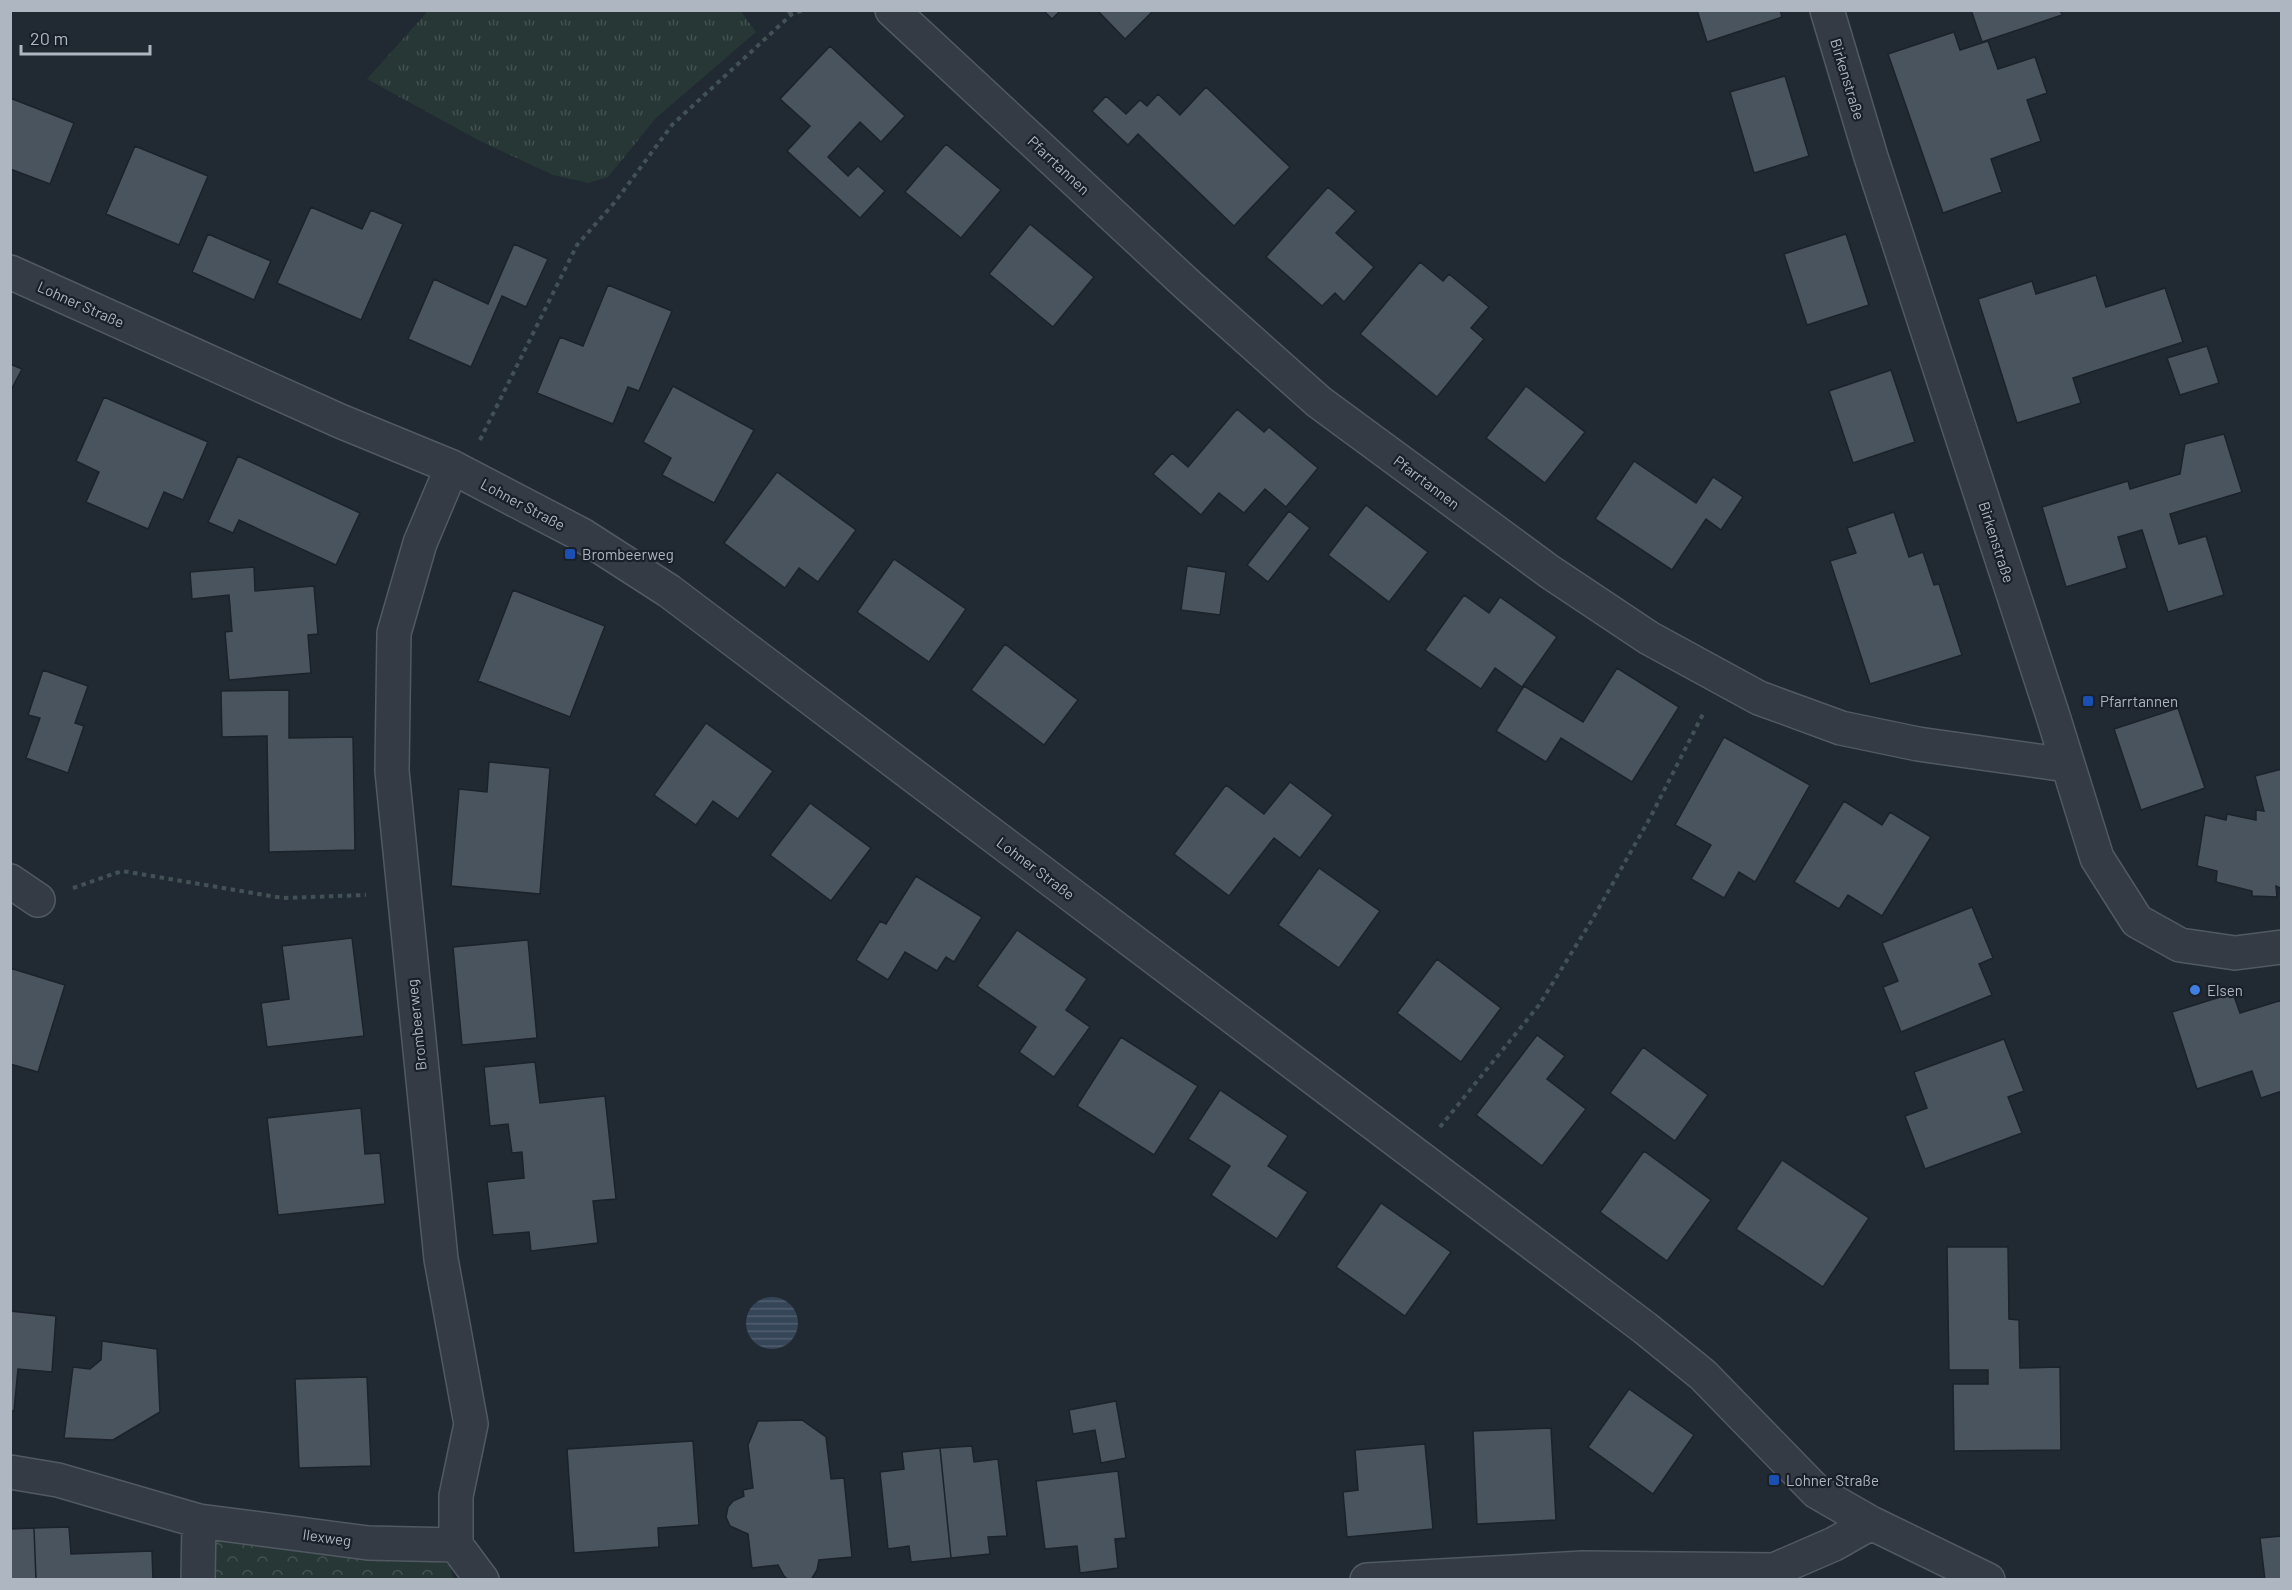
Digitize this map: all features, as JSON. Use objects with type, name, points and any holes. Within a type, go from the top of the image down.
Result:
[{"type":"street","name":"Pfarrtannen","points":[[892,10],[1182,279],[1319,402],[1550,572],[1649,638],[1759,698],[1841,728],[1918,744],[2067,765]]},
{"type":"street","name":"Birkenstraße","points":[[1827,10],[1871,157],[2050,704],[2097,858],[2137,921],[2180,945],[2235,952],[2282,947]]},
{"type":"street","name":"Lohner Straße","points":[[10,272],[339,421],[457,470],[582,535],[669,591],[1646,1328],[1703,1375],[1817,1492],[1871,1524],[1988,1580]]},
{"type":"street","name":"Brombeerweg","points":[[456,1545],[456,1496],[471,1424],[441,1259],[392,771],[394,633],[420,543],[457,470]]},
{"type":"street","points":[[10,881],[38,900]]},
{"type":"street","name":"Ilexweg","points":[[10,1472],[58,1480],[199,1521],[368,1543],[456,1545]]},
{"type":"street","points":[[198,1580],[199,1521]]},
{"type":"street","points":[[1367,1580],[1583,1568],[1774,1570],[1834,1544],[1871,1524]]},
{"type":"street","points":[[456,1545],[482,1580]]},
{"type":"path","points":[[787,10],[792,14]]},
{"type":"path","points":[[457,470],[477,445],[577,245],[615,201],[672,125],[792,14],[803,10]]},
{"type":"path","points":[[1417,1155],[1539,1005],[1592,920],[1650,818],[1721,678]]},
{"type":"path","points":[[38,900],[122,871],[283,898],[403,894]]},
{"type":"green space","points":[[428,11],[742,11],[756,32],[656,118],[608,177],[588,183],[553,175],[480,141],[367,79]]},
{"type":"green space","points":[[213,1537],[450,1564],[453,1579],[213,1579]]},
{"type":"water","points":[[772,1297],[782,1299],[790,1305],[796,1313],[798,1323],[796,1333],[790,1341],[782,1347],[772,1349],[762,1347],[754,1341],[748,1333],[746,1323],[748,1313],[754,1305],[762,1299]]},
{"type":"building","points":[[1043,10],[1061,10],[1052,19]]},
{"type":"building","points":[[1097,10],[1154,10],[1125,39]]},
{"type":"building","points":[[1697,10],[1780,10],[1782,17],[1707,42]]},
{"type":"building","points":[[1971,10],[2060,10],[2062,15],[1982,42]]},
{"type":"building","points":[[1954,32],[1960,50],[1988,41],[1998,69],[2035,57],[2047,93],[2027,100],[2041,141],[1991,159],[2002,192],[1943,213],[1888,54]]},
{"type":"building","points":[[830,46],[905,116],[881,142],[860,122],[828,157],[848,176],[858,166],[885,191],[860,218],[787,151],[810,126],[780,99]]},
{"type":"building","points":[[1785,76],[1809,156],[1754,173],[1730,92]]},
{"type":"building","points":[[1206,87],[1290,167],[1234,226],[1138,134],[1128,145],[1092,111],[1106,96],[1126,114],[1140,100],[1147,106],[1158,94],[1180,115]]},
{"type":"building","points":[[10,98],[74,123],[50,184],[10,169]]},
{"type":"building","points":[[946,144],[1001,190],[961,238],[905,192]]},
{"type":"building","points":[[135,146],[208,176],[179,245],[106,214]]},
{"type":"building","points":[[1328,187],[1356,211],[1336,233],[1374,267],[1344,302],[1335,293],[1322,306],[1266,257]]},
{"type":"building","points":[[311,207],[362,229],[371,210],[403,224],[361,320],[277,283]]},
{"type":"building","points":[[1030,224],[1094,277],[1053,327],[989,274]]},
{"type":"building","points":[[208,234],[271,261],[254,300],[192,272]]},
{"type":"building","points":[[1846,234],[1869,305],[1807,325],[1784,254]]},
{"type":"building","points":[[514,244],[548,259],[526,307],[502,296],[471,367],[408,339],[434,279],[488,304]]},
{"type":"building","points":[[1420,262],[1443,281],[1449,274],[1489,307],[1471,328],[1484,339],[1437,397],[1360,334]]},
{"type":"building","points":[[2096,275],[2106,307],[2165,288],[2183,342],[2073,378],[2081,403],[2017,423],[1978,299],[2032,281],[2036,294]]},
{"type":"building","points":[[608,285],[672,311],[639,391],[628,387],[613,424],[537,393],[560,337],[583,346]]},
{"type":"building","points":[[2207,346],[2219,383],[2180,395],[2167,358]]},
{"type":"building","points":[[10,364],[22,369],[10,392]]},
{"type":"building","points":[[1891,370],[1915,442],[1853,463],[1829,391]]},
{"type":"building","points":[[673,386],[754,430],[714,503],[662,475],[671,458],[643,442]]},
{"type":"building","points":[[1526,386],[1585,432],[1545,483],[1486,438]]},
{"type":"building","points":[[104,397],[208,442],[183,500],[164,492],[148,529],[86,502],[99,472],[76,461]]},
{"type":"building","points":[[1237,409],[1264,432],[1269,427],[1318,468],[1286,507],[1265,489],[1244,513],[1219,493],[1201,515],[1153,474],[1172,453],[1188,467]]},
{"type":"building","points":[[2224,434],[2242,492],[2170,514],[2179,544],[2206,536],[2224,595],[2168,612],[2142,530],[2118,537],[2127,568],[2066,587],[2042,507],[2128,481],[2130,489],[2180,474],[2185,444]]},
{"type":"building","points":[[238,456],[360,513],[336,565],[239,520],[233,533],[208,522]]},
{"type":"building","points":[[1634,461],[1696,503],[1713,477],[1743,497],[1721,530],[1706,519],[1672,570],[1595,519]]},
{"type":"building","points":[[777,472],[856,530],[818,582],[799,568],[785,588],[724,543]]},
{"type":"building","points":[[1366,505],[1428,552],[1389,602],[1328,555]]},
{"type":"building","points":[[1289,511],[1310,528],[1268,582],[1247,565]]},
{"type":"building","points":[[1894,512],[1909,557],[1923,552],[1934,585],[1939,584],[1962,655],[1870,684],[1830,561],[1856,553],[1847,528]]},
{"type":"building","points":[[894,559],[966,609],[929,662],[857,612]]},
{"type":"building","points":[[1187,566],[1226,572],[1220,615],[1181,610]]},
{"type":"building","points":[[254,567],[255,591],[314,586],[318,634],[308,635],[311,673],[229,680],[225,632],[232,631],[229,595],[192,599],[190,572]]},
{"type":"building","points":[[513,590],[605,626],[570,717],[478,681]]},
{"type":"building","points":[[1464,595],[1489,613],[1500,597],[1557,637],[1522,687],[1495,668],[1481,689],[1425,650]]},
{"type":"building","points":[[1005,644],[1078,700],[1044,745],[971,690]]},
{"type":"building","points":[[1617,668],[1679,707],[1632,782],[1561,738],[1546,762],[1496,731],[1524,686],[1583,722]]},
{"type":"building","points":[[43,670],[88,686],[75,723],[84,726],[68,773],[26,758],[40,718],[28,715]]},
{"type":"building","points":[[289,690],[289,738],[353,737],[355,850],[269,852],[267,736],[222,737],[221,691]]},
{"type":"building","points":[[2178,708],[2205,788],[2141,810],[2114,729]]},
{"type":"building","points":[[706,723],[773,771],[738,819],[713,801],[696,825],[654,795]]},
{"type":"building","points":[[1724,737],[1810,785],[1755,882],[1739,872],[1724,898],[1691,879],[1711,845],[1675,825]]},
{"type":"building","points":[[489,762],[550,768],[540,894],[451,886],[459,789],[487,792]]},
{"type":"building","points":[[2282,769],[2282,889],[2276,886],[2277,897],[2252,896],[2252,891],[2216,882],[2217,871],[2197,866],[2205,815],[2226,820],[2227,814],[2256,820],[2256,810],[2264,811],[2255,776]]},
{"type":"building","points":[[1290,782],[1333,815],[1300,858],[1274,838],[1229,896],[1174,854],[1226,785],[1264,814]]},
{"type":"building","points":[[1844,801],[1882,825],[1890,812],[1931,837],[1882,916],[1848,895],[1839,909],[1794,882]]},
{"type":"building","points":[[810,803],[871,848],[831,901],[770,855]]},
{"type":"building","points":[[1319,868],[1380,911],[1339,968],[1278,925]]},
{"type":"building","points":[[916,876],[982,917],[954,962],[946,957],[937,971],[905,952],[888,980],[856,960],[880,921],[886,924]]},
{"type":"building","points":[[1972,907],[1993,958],[1979,964],[1992,995],[1901,1032],[1883,987],[1898,981],[1882,943]]},
{"type":"building","points":[[1017,930],[1087,979],[1066,1010],[1090,1027],[1054,1077],[1019,1052],[1036,1027],[977,986]]},
{"type":"building","points":[[352,938],[364,1036],[267,1047],[261,1003],[289,999],[282,946]]},
{"type":"building","points":[[528,940],[537,1038],[462,1045],[453,947]]},
{"type":"building","points":[[1437,959],[1501,1008],[1461,1062],[1397,1013]]},
{"type":"building","points":[[10,968],[65,985],[38,1072],[10,1064]]},
{"type":"building","points":[[2233,993],[2240,1013],[2282,1000],[2282,1091],[2261,1098],[2252,1071],[2197,1089],[2172,1012]]},
{"type":"building","points":[[1537,1035],[1565,1056],[1547,1079],[1586,1109],[1542,1166],[1476,1115]]},
{"type":"building","points":[[1121,1037],[1198,1086],[1154,1155],[1077,1106]]},
{"type":"building","points":[[2004,1039],[2024,1091],[2008,1097],[2022,1133],[1925,1169],[1905,1116],[1927,1108],[1914,1072]]},
{"type":"building","points":[[1643,1047],[1708,1095],[1675,1141],[1610,1093]]},
{"type":"building","points":[[535,1062],[540,1103],[605,1096],[616,1199],[593,1201],[598,1243],[531,1251],[529,1232],[493,1235],[487,1182],[524,1178],[522,1152],[512,1153],[508,1124],[490,1126],[484,1067]]},
{"type":"building","points":[[1220,1090],[1288,1136],[1268,1166],[1308,1192],[1277,1239],[1211,1195],[1230,1166],[1188,1139]]},
{"type":"building","points":[[361,1108],[365,1154],[380,1153],[385,1204],[278,1215],[267,1118]]},
{"type":"building","points":[[1644,1151],[1711,1200],[1667,1261],[1600,1212]]},
{"type":"building","points":[[1782,1160],[1869,1218],[1823,1287],[1736,1229]]},
{"type":"building","points":[[1381,1203],[1451,1252],[1405,1316],[1336,1267]]},
{"type":"building","points":[[1947,1247],[2008,1247],[2009,1319],[2019,1320],[2020,1368],[2060,1367],[2061,1450],[1954,1451],[1953,1384],[1988,1384],[1988,1370],[1949,1370]]},
{"type":"building","points":[[10,1311],[56,1316],[52,1372],[18,1369],[14,1411],[10,1411]]},
{"type":"building","points":[[102,1341],[157,1349],[160,1412],[113,1440],[64,1438],[73,1367],[90,1369],[101,1360]]},
{"type":"building","points":[[367,1377],[371,1466],[299,1468],[295,1379]]},
{"type":"building","points":[[1629,1389],[1694,1435],[1653,1494],[1588,1447]]},
{"type":"building","points":[[1116,1401],[1126,1458],[1101,1463],[1095,1430],[1073,1434],[1069,1410]]},
{"type":"building","points":[[802,1420],[826,1437],[831,1479],[844,1478],[852,1557],[819,1560],[817,1570],[811,1580],[789,1580],[778,1565],[752,1568],[748,1534],[730,1526],[726,1517],[728,1507],[733,1501],[744,1496],[743,1490],[753,1488],[748,1445],[758,1421]]},
{"type":"building","points":[[1551,1428],[1556,1520],[1477,1524],[1473,1431]]},
{"type":"building","points":[[693,1441],[699,1525],[658,1528],[659,1547],[574,1553],[567,1449]]},
{"type":"building","points":[[1425,1444],[1433,1529],[1347,1537],[1343,1492],[1358,1490],[1355,1450]]},
{"type":"building","points":[[972,1446],[974,1462],[998,1459],[1007,1536],[988,1537],[990,1554],[951,1558],[940,1448]]},
{"type":"building","points":[[940,1448],[951,1558],[911,1562],[909,1546],[888,1549],[880,1472],[904,1469],[902,1452]]},
{"type":"building","points":[[1118,1471],[1126,1538],[1115,1539],[1118,1568],[1080,1573],[1077,1546],[1045,1549],[1036,1481]]},
{"type":"building","points":[[69,1527],[71,1554],[152,1551],[153,1580],[36,1580],[34,1528]]},
{"type":"building","points":[[34,1528],[36,1580],[10,1580],[10,1529]]},
{"type":"building","points":[[2282,1536],[2282,1580],[2265,1580],[2260,1538]]},
{"type":"place","name":"Brombeerweg","points":[[570,554]]},
{"type":"place","name":"Pfarrtannen","points":[[2088,701]]},
{"type":"place","name":"Elsen","points":[[2195,990]]},
{"type":"place","name":"Lohner Straße","points":[[1774,1480]]}]
